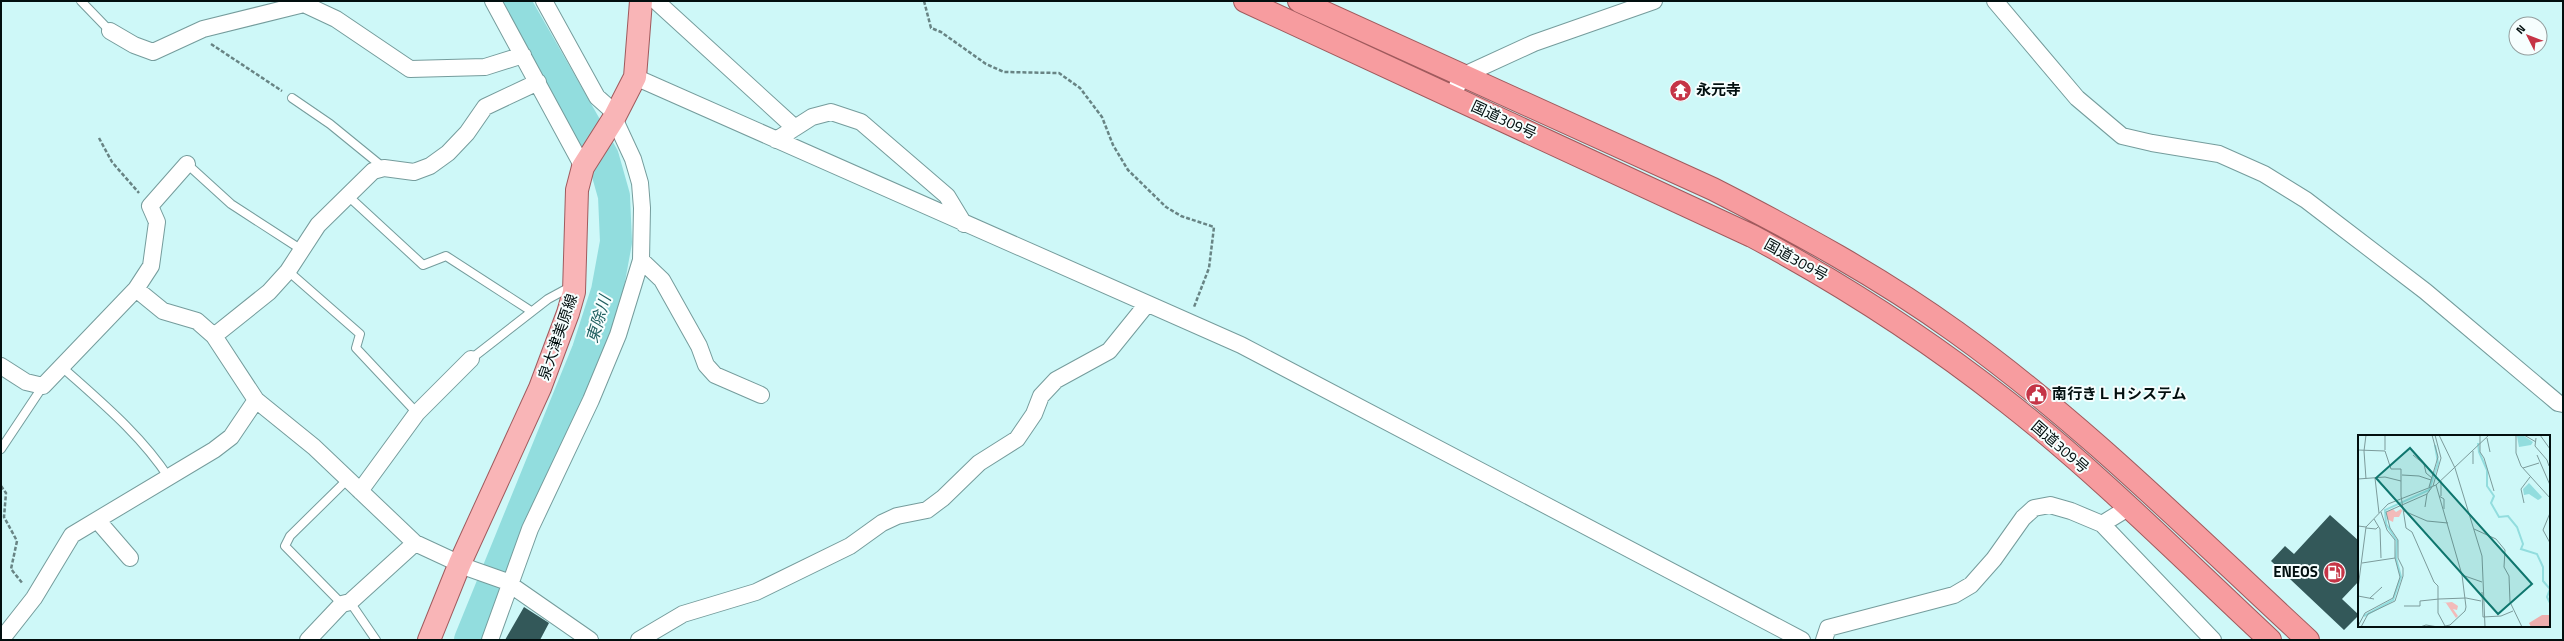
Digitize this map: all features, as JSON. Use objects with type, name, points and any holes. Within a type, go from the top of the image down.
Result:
[{"type":"highway","name":"国道309号","points":[[1245,1],[1752,236],[1806,265],[1896,320],[2008,402],[2128,508],[2270,640]]},
{"type":"highway","name":"国道309号","points":[[1298,1],[1713,189],[1810,240],[1891,287],[1957,332],[2032,391],[2084,435],[2308,640]]},
{"type":"main road","name":"泉大津美原線","points":[[429,640],[466,566],[540,388],[568,313],[574,285],[577,190],[584,163],[613,120],[635,77],[641,1]]},
{"type":"street","points":[[493,1],[584,163]]},
{"type":"street","points":[[490,640],[507,583],[530,529],[591,400],[618,335],[641,260],[642,208],[640,183],[633,159],[613,120],[597,97],[544,1]]},
{"type":"street","points":[[656,1],[795,128]]},
{"type":"street","points":[[1452,97],[1462,76],[1534,42],[1654,1]]},
{"type":"street","points":[[1995,1],[2077,98],[2122,136],[2152,144],[2219,154],[2264,174],[2306,200],[2425,291],[2558,403],[2563,404]]},
{"type":"street","points":[[110,31],[134,45],[153,52],[203,29],[304,4],[336,20],[410,69],[485,67],[523,55]]},
{"type":"street","points":[[635,77],[964,224],[1241,345],[1802,640]]},
{"type":"street","points":[[214,336],[269,292],[288,271],[318,225],[347,195],[373,172],[384,168],[414,172],[430,166],[448,153],[467,133],[485,107],[538,82]]},
{"type":"street","points":[[776,140],[812,117],[831,112],[861,122],[947,196],[964,224]]},
{"type":"street","points":[[1,366],[26,382],[43,386],[63,368],[136,289],[151,266],[157,222],[150,206],[187,164]]},
{"type":"street","points":[[641,260],[662,280],[698,346],[706,365],[715,375],[761,395]]},
{"type":"street","points":[[136,289],[163,311],[197,321],[214,336],[256,400],[314,447],[415,543],[507,583],[590,640]]},
{"type":"street","points":[[639,640],[683,614],[756,592],[850,546],[882,523],[897,516],[927,510],[943,498],[979,463],[1017,439],[1034,414],[1040,396],[1056,380],[1109,351],[1147,304]]},
{"type":"street","points":[[360,492],[417,413],[471,359]]},
{"type":"street","points":[[1,640],[34,598],[72,535],[98,521],[214,450],[230,437],[256,400]]},
{"type":"street","points":[[1824,640],[1828,628],[1954,595],[1971,585],[1994,559],[2023,518],[2034,508],[2050,505],[2071,511],[2102,524],[2213,640]]},
{"type":"street","points":[[2102,524],[2128,508]]},
{"type":"street","points":[[98,521],[130,558]]},
{"type":"street","points":[[308,640],[346,603],[415,543]]},
{"type":"lane","points":[[81,1],[110,31]]},
{"type":"lane","points":[[292,98],[330,124],[384,168]]},
{"type":"lane","points":[[187,164],[231,204],[302,250]]},
{"type":"lane","points":[[347,195],[423,265],[446,256],[531,311]]},
{"type":"lane","points":[[288,271],[360,334],[356,348],[417,413]]},
{"type":"lane","points":[[471,359],[531,311],[548,299],[574,285]]},
{"type":"lane","points":[[63,368],[136,436],[154,457],[168,478]]},
{"type":"lane","points":[[1,449],[43,386]]},
{"type":"lane","points":[[348,480],[290,536],[285,546],[346,603],[376,640]]},
{"type":"path","points":[[924,1],[931,28],[941,32],[986,64],[1004,72],[1059,73],[1080,88],[1102,116],[1113,145],[1128,170],[1166,207],[1181,216],[1214,227],[1209,268],[1188,322]]},
{"type":"path","points":[[194,33],[292,98]]},
{"type":"path","points":[[99,138],[112,162],[150,206]]},
{"type":"path","points":[[1,486],[6,494],[4,517],[17,541],[11,569],[34,598]]},
{"type":"building","points":[[2330,515],[2358,540],[2358,582],[2342,599],[2358,614],[2358,616],[2344,630],[2271,561],[2285,546],[2294,554]]},
{"type":"building","points":[[524,607],[549,623],[540,640],[505,640]]},
{"type":"waterway","name":"東除川","points":[[470,640],[588,350],[607,291],[616,242],[614,196],[603,157],[514,1]]},
{"type":"place","name":"永元寺","points":[[1681,90]]},
{"type":"place","name":"南行きＬＨシステム","points":[[2036,394]]},
{"type":"place","name":"ENEOS","points":[[2334,572]]}]
